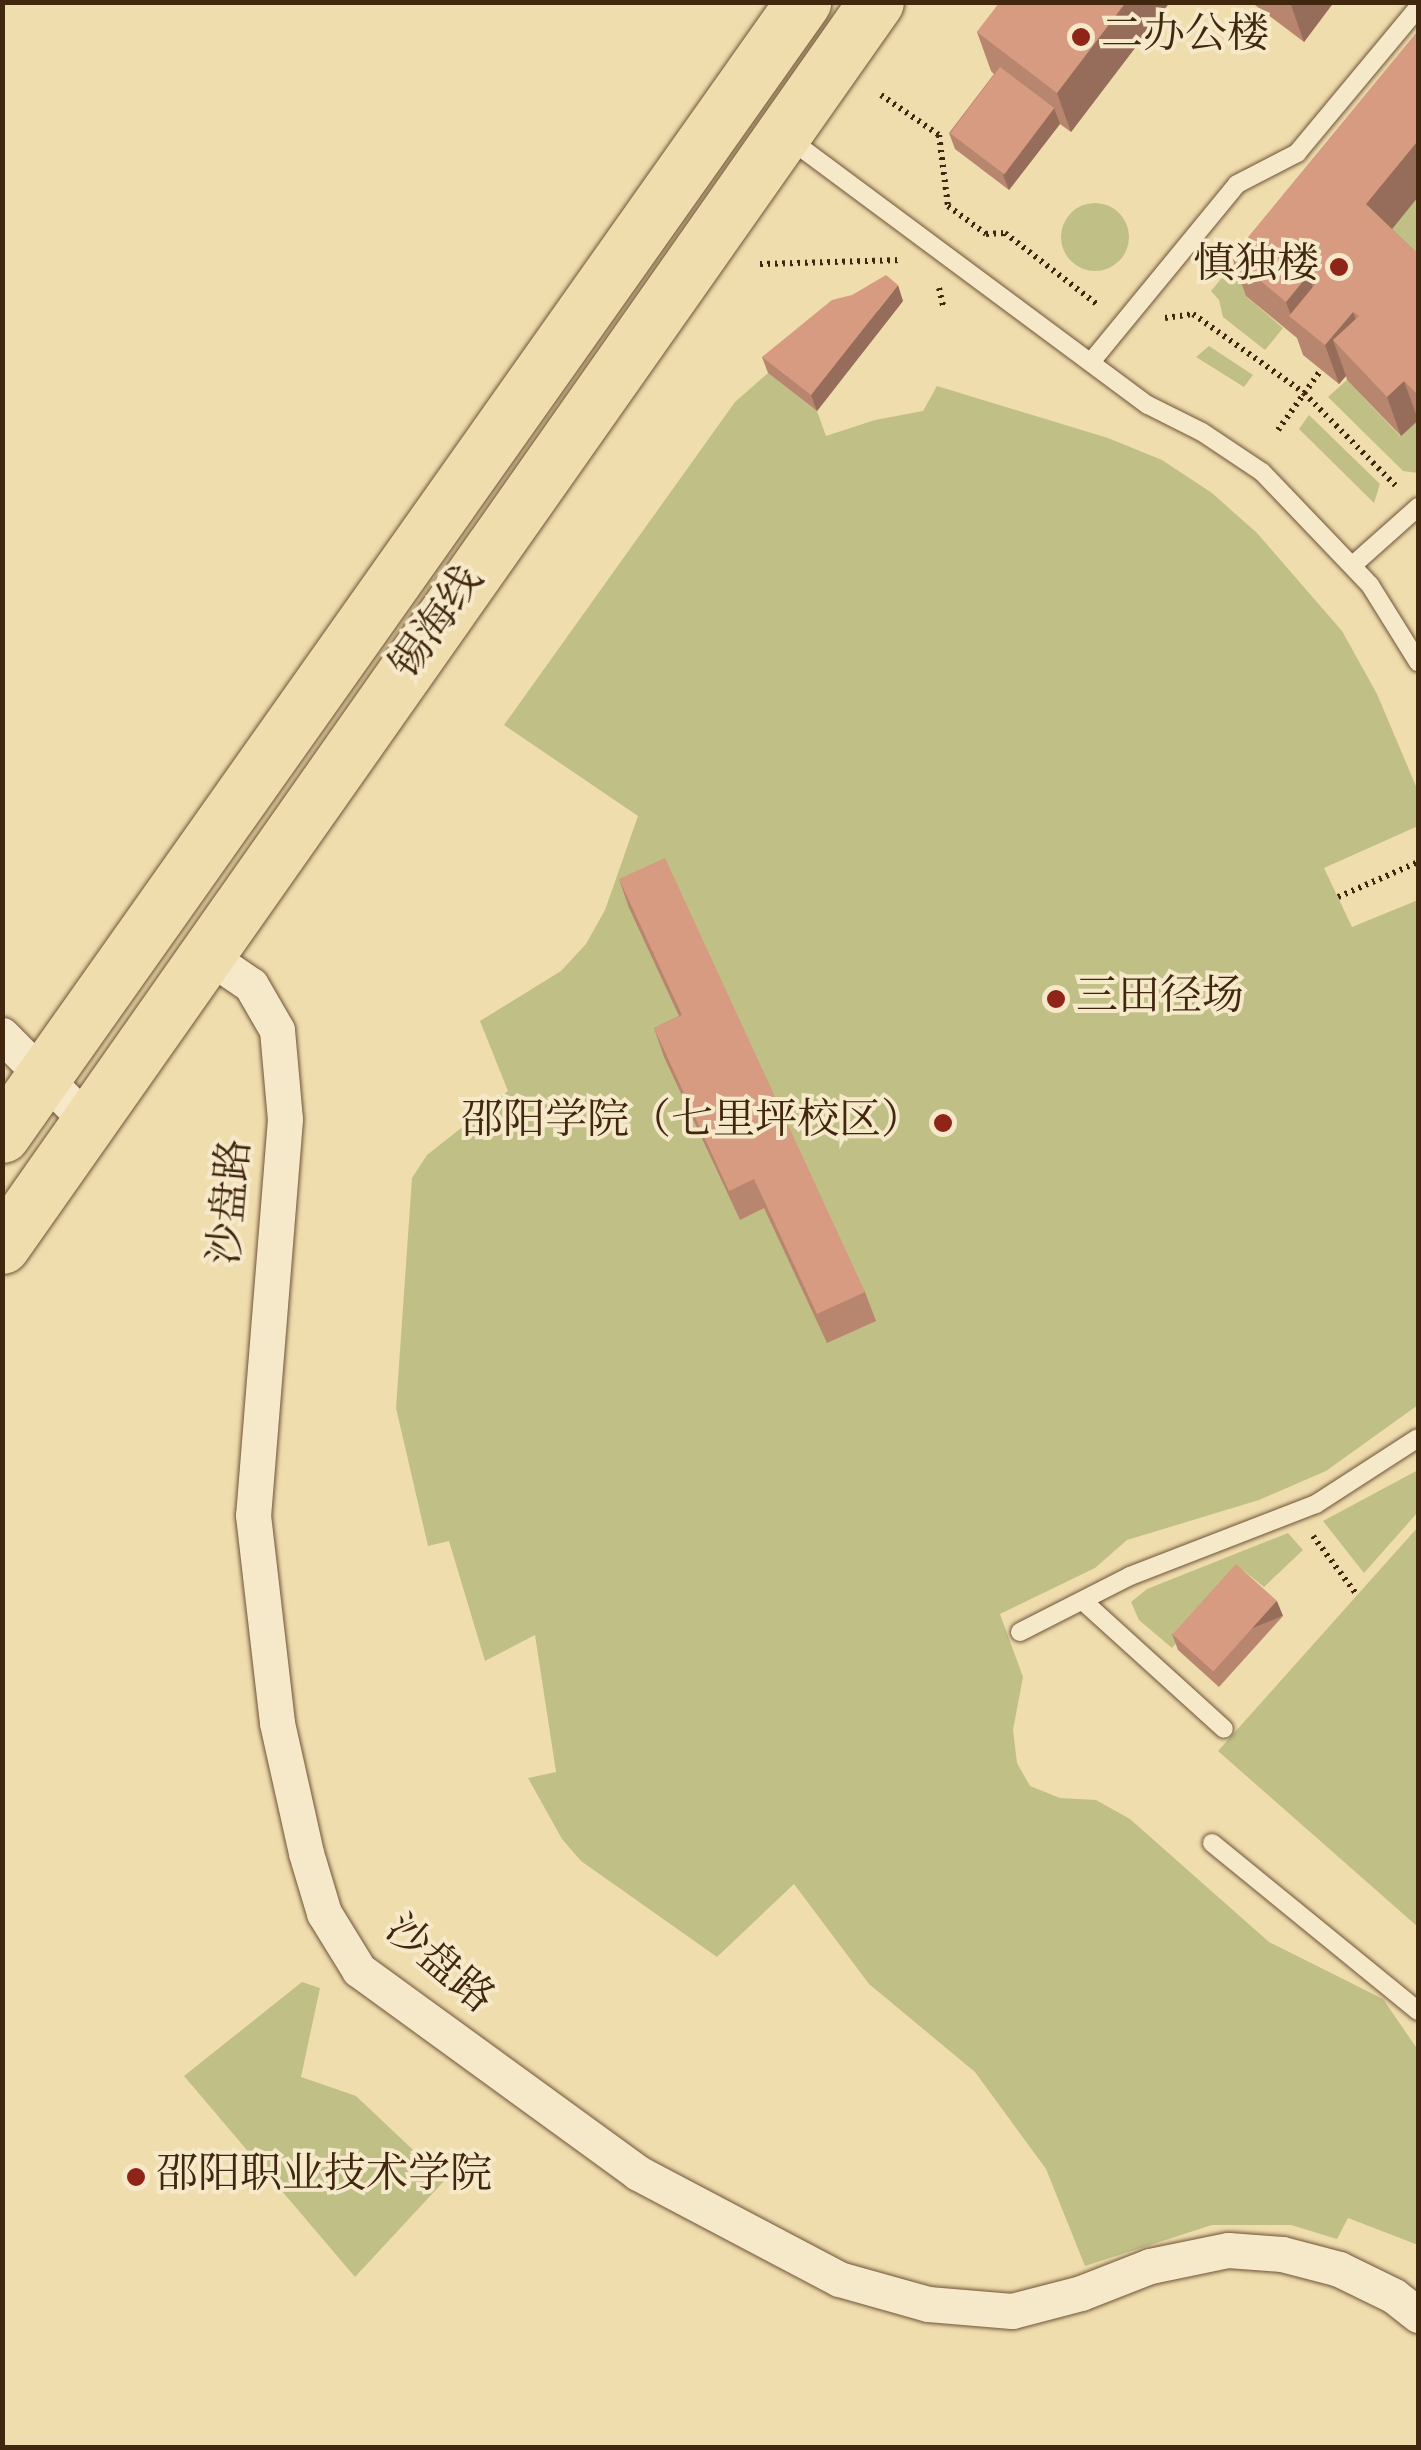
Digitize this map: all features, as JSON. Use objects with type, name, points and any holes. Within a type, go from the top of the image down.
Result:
[{"type":"highway","name":"锡海线","points":[[2,1135],[803,2]]},
{"type":"highway","name":"锡海线","points":[[2,1246],[876,2]]},
{"type":"highway","points":[[734,99],[783,135]]},
{"type":"street","name":"沙盘路","points":[[206,955],[251,985],[277,1030],[286,1119],[282,1196],[263,1356],[253,1515],[277,1723],[306,1852],[324,1914],[360,1970],[638,2173],[839,2279],[928,2304],[1012,2311],[1080,2294],[1150,2266],[1228,2250],[1282,2254],[1339,2269],[1394,2296],[1418,2314]]},
{"type":"street","points":[[2,1035],[88,1123]]},
{"type":"lane","points":[[1090,362],[1237,184],[1297,154],[1418,8]]},
{"type":"lane","points":[[783,135],[1148,405],[1202,432],[1262,472],[1370,585],[1418,662]]},
{"type":"lane","points":[[1353,566],[1418,507]]},
{"type":"lane","points":[[1020,1632],[1198,1548],[1316,1504],[1418,1438]]},
{"type":"lane","points":[[1082,1601],[1224,1729]]},
{"type":"lane","points":[[1212,1843],[1418,2011]]},
{"type":"path","points":[[881,94],[938,135],[948,206],[986,234],[1005,232],[1122,324]]},
{"type":"path","points":[[760,264],[905,260],[913,266]]},
{"type":"path","points":[[930,278],[938,284],[943,306]]},
{"type":"path","points":[[1192,314],[1304,393],[1390,477]]},
{"type":"path","points":[[1278,430],[1321,370]]},
{"type":"path","points":[[1338,898],[1418,862]]},
{"type":"path","points":[[1319,1544],[1357,1595]]},
{"type":"shaded area","points":[[1418,41],[1247,297],[1283,328],[1265,350],[1223,317],[1219,300],[1211,291]]},
{"type":"shaded area","points":[[1418,197],[1418,277],[1380,244]]},
{"type":"shaded area","points":[[1095,203],[1108,205],[1119,213],[1127,224],[1127,250],[1119,261],[1108,269],[1095,271],[1082,269],[1071,261],[1063,250],[1061,237],[1063,224],[1071,213],[1082,205]]},
{"type":"shaded area","points":[[1209,346],[1253,375],[1244,387],[1196,357]]},
{"type":"shaded area","name":"邵阳学院（七里坪校区）","points":[[768,373],[817,411],[826,436],[875,420],[923,411],[937,386],[1108,438],[1162,460],[1212,493],[1257,533],[1342,631],[1377,694],[1418,791],[1418,826],[1324,868],[1352,927],[1418,900],[1418,1405],[1326,1471],[1259,1500],[1127,1540],[1095,1568],[1000,1614],[1023,1677],[1013,1730],[1017,1763],[1030,1786],[1060,1798],[1096,1800],[1130,1819],[1269,1942],[1383,1999],[1418,2050],[1418,2245],[1348,2218],[1337,2239],[1291,2225],[1212,2225],[1085,2266],[1046,2169],[975,2072],[869,1984],[794,1884],[717,1957],[581,1861],[562,1839],[528,1778],[556,1772],[535,1635],[485,1661],[449,1541],[428,1546],[396,1408],[412,1178],[427,1155],[508,1091],[480,1021],[561,971],[586,944],[605,910],[638,816],[504,725],[735,402]]},
{"type":"shaded area","points":[[1347,380],[1400,436],[1418,420],[1418,473],[1403,471],[1328,397]]},
{"type":"shaded area","points":[[1309,415],[1380,484],[1374,503],[1299,429]]},
{"type":"shaded area","points":[[1418,1470],[1418,1512],[1364,1573],[1323,1521]]},
{"type":"shaded area","points":[[1418,1527],[1418,1927],[1218,1751]]},
{"type":"shaded area","points":[[1288,1533],[1303,1550],[1264,1587],[1243,1570],[1172,1648],[1139,1620],[1131,1602],[1147,1589]]},
{"type":"shaded area","points":[[302,1982],[320,1988],[301,2077],[356,2096],[445,2180],[355,2277],[184,2076]]},
{"type":"building","points":[[1000,2],[1126,2],[1057,93],[977,32]]},
{"type":"building","name":"慎独楼","points":[[1418,31],[1418,145],[1366,204],[1418,254],[1418,392],[1404,381],[1387,397],[1333,340],[1359,316],[1353,312],[1325,345],[1289,316],[1317,282],[1308,275],[1286,302],[1232,257]]},
{"type":"building","points":[[1000,67],[1054,108],[1004,174],[950,133]]},
{"type":"building","points":[[886,275],[898,285],[811,395],[762,357],[832,300],[852,295]]},
{"type":"building","points":[[665,858],[865,1292],[817,1314],[754,1179],[729,1191],[654,1028],[682,1015],[619,879]]},
{"type":"building","points":[[1236,1564],[1277,1601],[1213,1671],[1172,1635]]},
{"type":"place","name":"二办公楼","points":[[1081,37]]},
{"type":"place","name":"慎独楼","points":[[1339,267]]},
{"type":"place","name":"三田径场","points":[[1056,999]]},
{"type":"place","name":"邵阳学院（七里坪校区）","points":[[943,1123]]},
{"type":"place","name":"邵阳职业技术学院","points":[[136,2177]]}]
